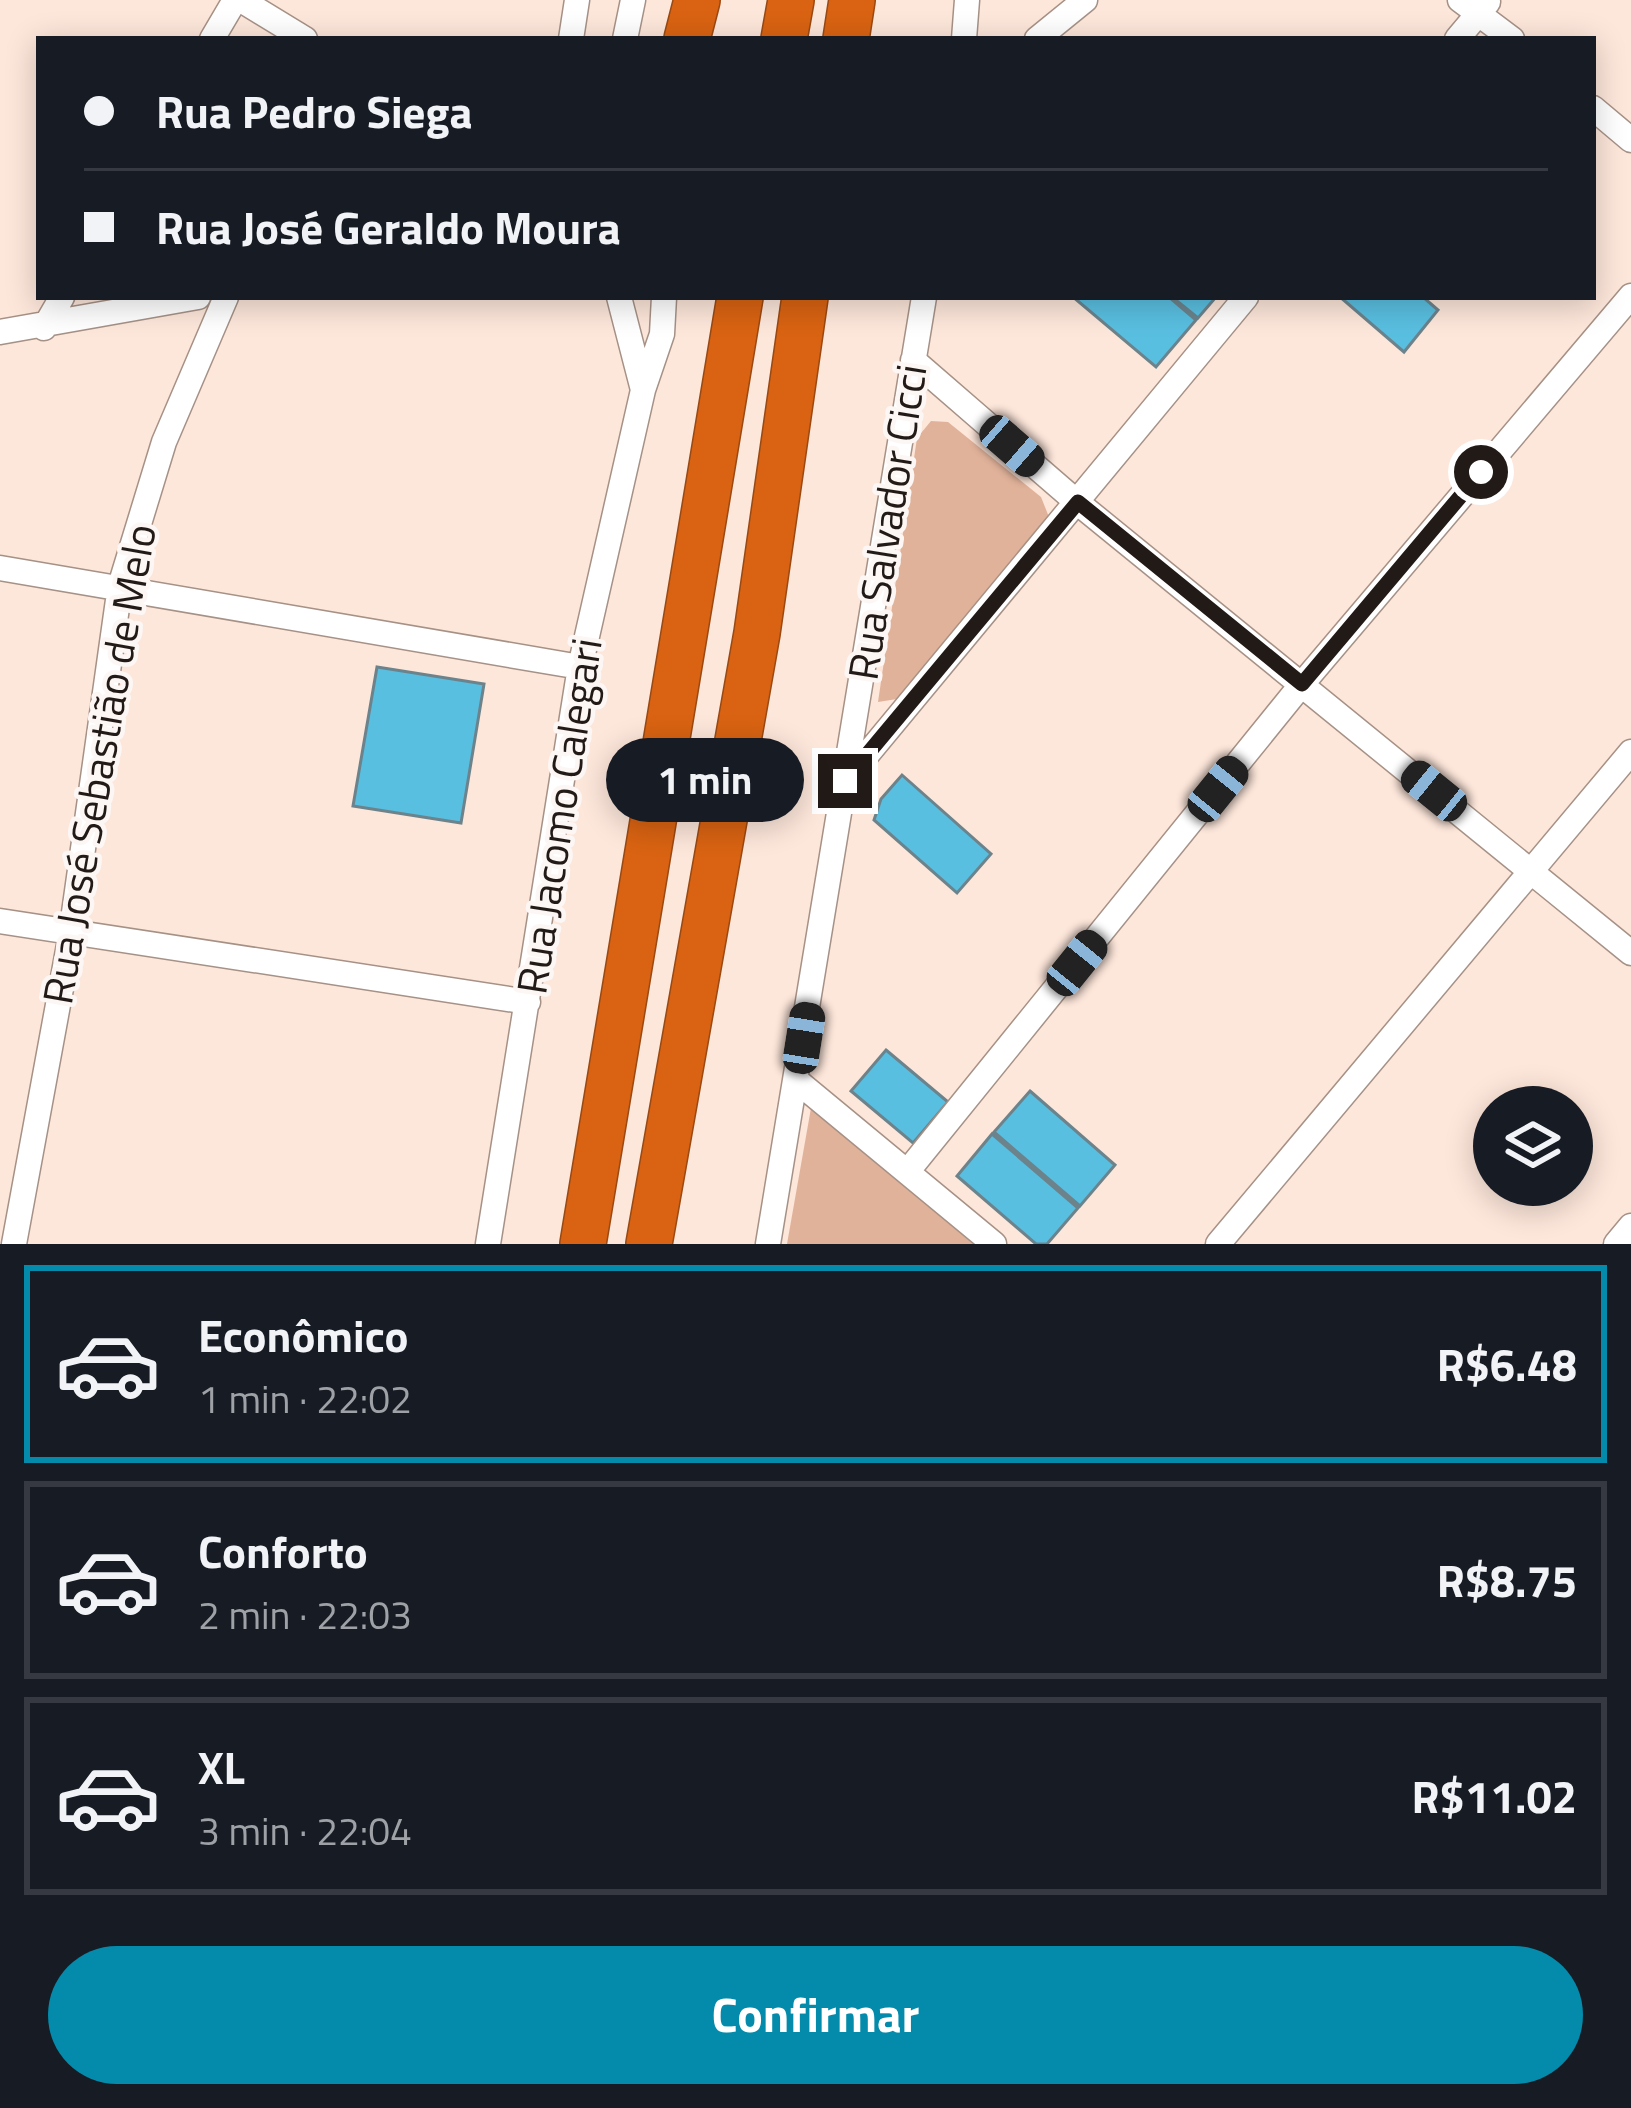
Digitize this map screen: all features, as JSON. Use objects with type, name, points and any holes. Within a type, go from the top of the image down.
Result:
[{"type":"highway","points":[[785,36],[791,0]]},
{"type":"highway","points":[[846,36],[852,0]]},
{"type":"highway","points":[[583,1244],[740,300]]},
{"type":"highway","points":[[649,1244],[757,633],[805,300]]},
{"type":"highway","points":[[757,633],[835,300]]},
{"type":"street","points":[[214,36],[238,0],[300,36]]},
{"type":"street","points":[[571,36],[577,0]]},
{"type":"street","points":[[626,36],[633,0]]},
{"type":"street","points":[[964,36],[967,0]]},
{"type":"street","points":[[1041,36],[1085,0]]},
{"type":"street","points":[[1459,36],[1476,4],[1509,36]]},
{"type":"street","points":[[1596,111],[1631,140]]},
{"type":"street","points":[[908,1172],[1302,684],[1631,296]]},
{"type":"street","points":[[44,328],[60,300]]},
{"type":"street","points":[[0,332],[44,328],[183,300]]},
{"type":"street","name":"Rua José Sebastião de Melo","points":[[14,1244],[71,934],[120,586],[164,442],[225,300]]},
{"type":"street","name":"Rua Jacomo Calegari","points":[[620,300],[644,390]]},
{"type":"street","name":"Rua Jacomo Calegari","points":[[488,1244],[580,667],[644,390],[662,334],[664,300]]},
{"type":"street","name":"Rua Salvador Cicci","points":[[768,1244],[923,300]]},
{"type":"street","points":[[845,781],[1244,300]]},
{"type":"street","points":[[913,360],[1078,502],[1631,952]]},
{"type":"street","points":[[0,568],[580,667]]},
{"type":"street","points":[[1218,1244],[1631,752]]},
{"type":"street","points":[[0,921],[528,1002]]},
{"type":"street","points":[[797,1081],[994,1244]]},
{"type":"street","points":[[1616,1244],[1631,1226]]},
{"type":"shaded area","points":[[931,421],[948,422],[1041,497],[1049,517],[897,699],[878,702],[917,438]]},
{"type":"shaded area","points":[[811,1108],[975,1244],[787,1244]]},
{"type":"building","points":[[1077,300],[1173,300],[1196,320],[1156,367]]},
{"type":"building","points":[[1176,300],[1213,300],[1198,318]]},
{"type":"building","points":[[1343,300],[1426,300],[1438,310],[1404,352]]},
{"type":"building","points":[[377,667],[484,684],[461,823],[353,806]]},
{"type":"building","points":[[902,775],[991,854],[957,893],[874,820],[881,799]]},
{"type":"building","points":[[886,1050],[948,1102],[913,1143],[851,1091]]},
{"type":"building","points":[[1030,1091],[1115,1165],[1080,1206],[994,1132]]},
{"type":"building","points":[[992,1134],[1078,1208],[1047,1244],[1036,1244],[957,1176]]},
{"type":"route","points":[[845,781],[1078,502],[1302,684],[1481,472]]}]
